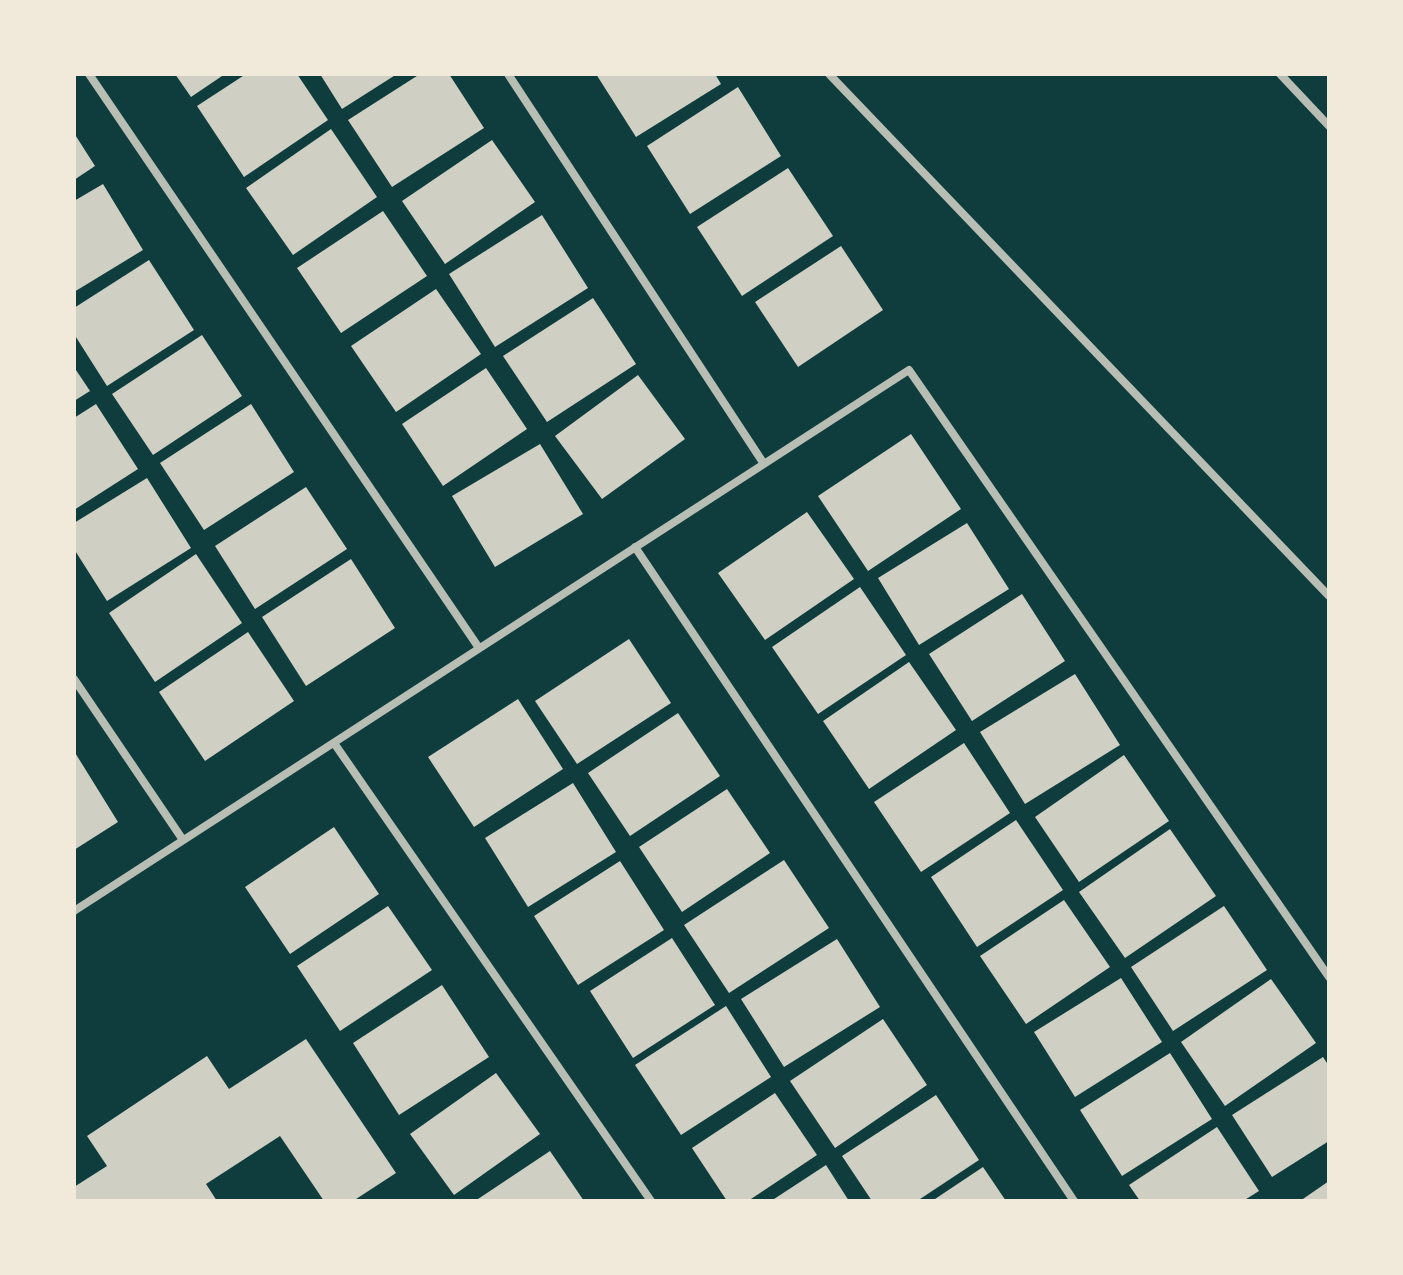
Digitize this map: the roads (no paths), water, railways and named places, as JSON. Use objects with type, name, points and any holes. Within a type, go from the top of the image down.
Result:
[{"type":"street","points":[[89,74],[479,648]]},
{"type":"street","points":[[508,74],[764,464]]},
{"type":"street","points":[[829,74],[1329,596]]},
{"type":"street","points":[[1280,74],[1329,126]]},
{"type":"street","points":[[74,911],[909,370],[1329,977]]},
{"type":"street","points":[[635,547],[1074,1201]]},
{"type":"street","points":[[74,679],[183,840]]},
{"type":"street","points":[[334,743],[651,1201]]}]
